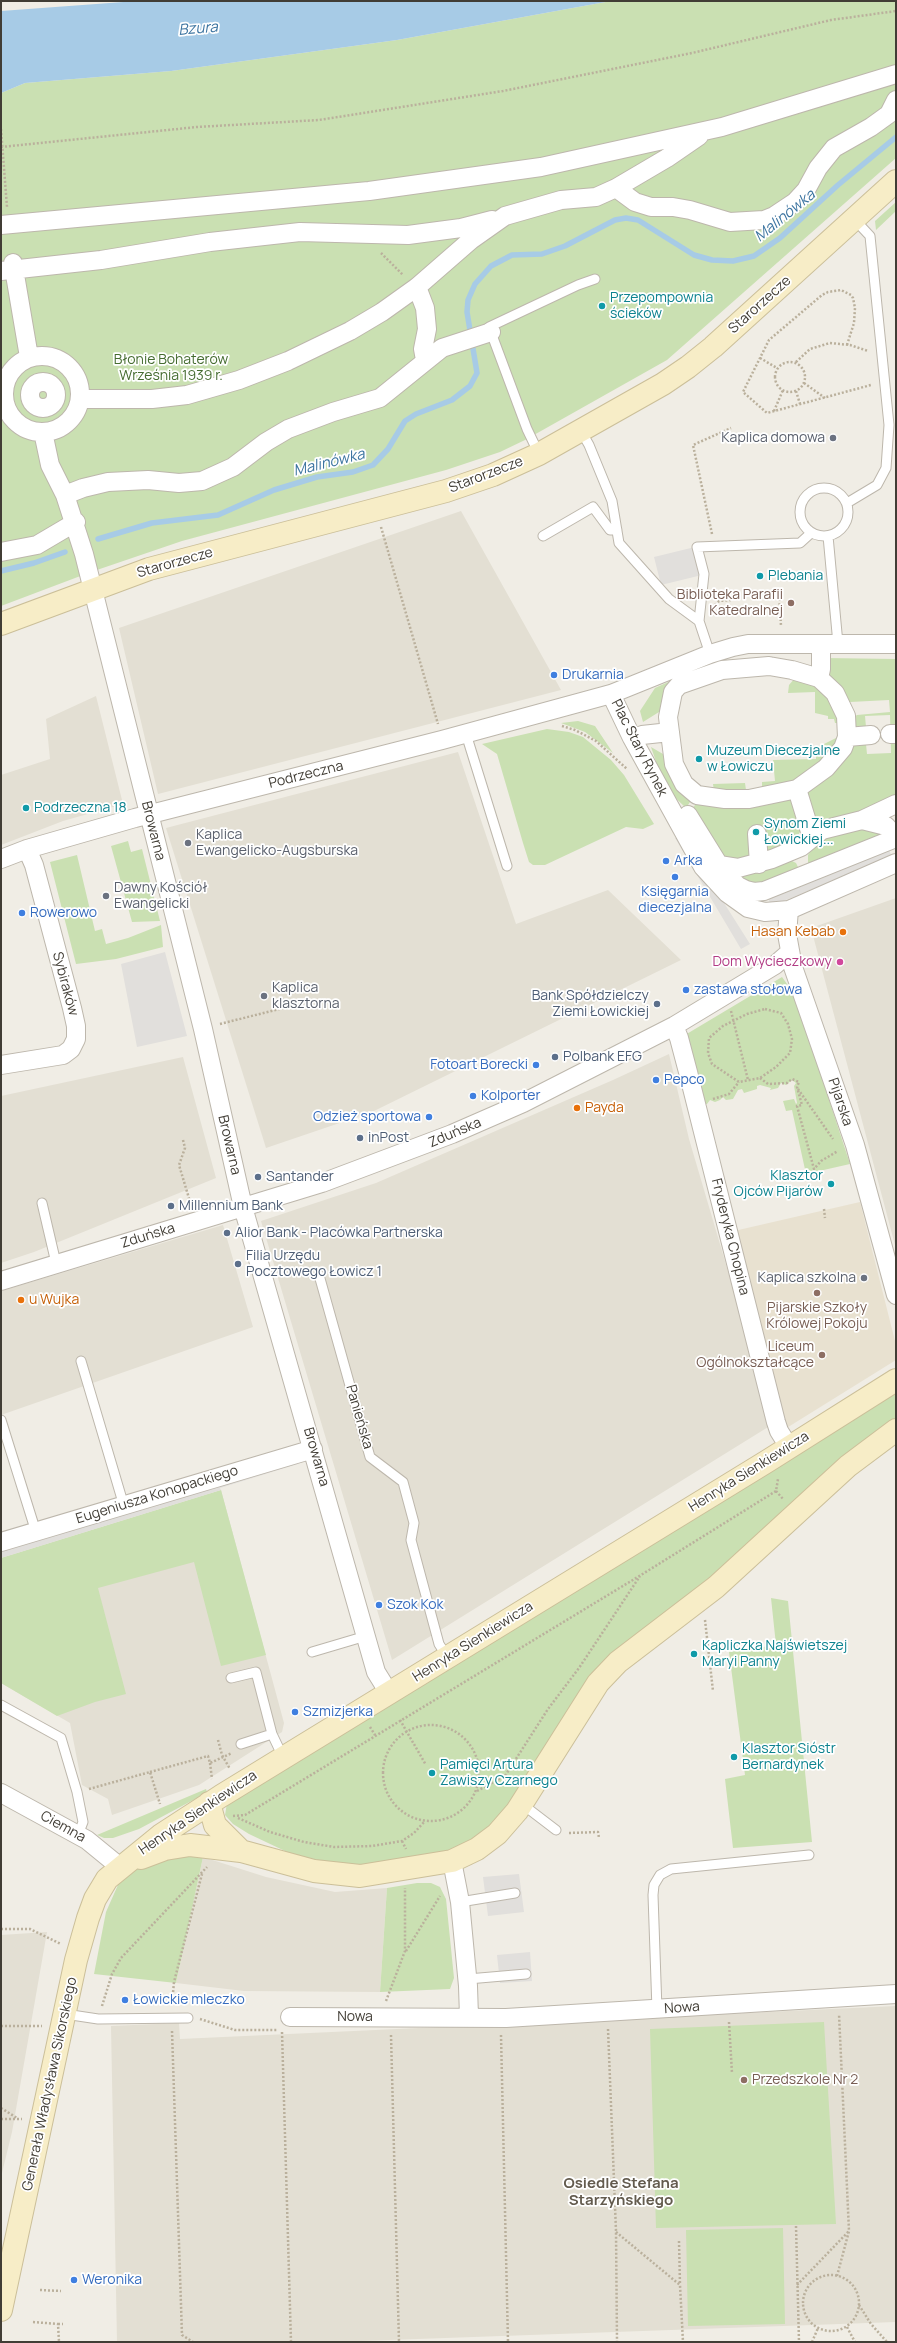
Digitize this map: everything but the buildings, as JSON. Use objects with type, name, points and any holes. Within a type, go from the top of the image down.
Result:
[{"type":"street","points":[[1,225],[84,219],[426,184],[541,167],[702,132],[767,115],[896,74]]},
{"type":"street","points":[[616,188],[634,202],[651,207],[685,209],[730,222],[764,220],[774,216],[795,202],[806,190],[818,168],[834,148],[889,116],[896,100]]},
{"type":"street","points":[[29,357],[9,268],[101,260],[210,242],[300,232],[360,235],[408,235],[461,228],[561,200],[596,197],[616,188],[693,141],[702,132]]},
{"type":"street","name":"Starorzecze","points":[[1,624],[175,561],[446,491],[493,475],[539,454],[663,384],[688,367],[855,220],[896,181]]},
{"type":"street","points":[[3,382],[34,391],[39,408],[46,408],[53,404],[56,398],[129,400],[173,397],[210,390],[288,361],[350,331],[382,312],[416,287],[471,240],[504,216]]},
{"type":"street","points":[[416,287],[426,308],[426,329],[423,350],[425,360]]},
{"type":"street","points":[[66,495],[83,488],[108,482],[148,480],[179,483],[202,481],[233,467],[266,442],[288,429],[333,412],[380,398],[401,383],[425,360],[442,348],[478,335]]},
{"type":"street","points":[[42,355],[55,357],[66,364],[75,374],[80,386],[81,399],[71,418],[53,430],[43,432],[30,430],[19,425],[7,410],[3,382],[20,361],[29,357],[42,355]]},
{"type":"street","name":"Browarna","points":[[43,432],[44,445],[50,465],[66,495],[76,522],[203,1029],[243,1207],[314,1449],[376,1672],[389,1694]]},
{"type":"street","points":[[1,552],[37,545],[76,522]]},
{"type":"street","name":"Plac Stary Rynek","points":[[896,644],[748,644],[716,657],[611,694],[683,819],[703,867],[727,892],[748,908],[765,912],[789,910],[896,863]]},
{"type":"street","points":[[819,678],[830,644]]},
{"type":"street","points":[[710,674],[707,665],[716,657]]},
{"type":"street","points":[[769,666],[792,670],[819,678],[835,693],[844,707],[846,716],[847,737],[842,748],[826,768],[797,789],[749,799],[726,800],[701,787],[684,784],[674,764],[668,717],[673,692],[679,685],[710,674],[744,667],[769,666]]},
{"type":"street","name":"Podrzeczna","points":[[1,859],[27,849],[149,815],[466,734],[611,694]]},
{"type":"street","points":[[642,735],[670,732]]},
{"type":"street","points":[[847,737],[871,736]]},
{"type":"street","points":[[701,787],[683,819],[719,865],[738,886],[754,892],[764,890],[896,838],[886,826],[862,820]]},
{"type":"street","points":[[797,789],[812,838]]},
{"type":"street","points":[[719,865],[738,868],[759,864],[797,848],[822,830],[862,820],[896,804]]},
{"type":"street","points":[[757,834],[759,864]]},
{"type":"street","points":[[797,848],[805,874]]},
{"type":"street","name":"Sybiraków","points":[[1,1065],[62,1055],[72,1048],[76,1039],[76,1026],[72,1008],[34,865],[27,849]]},
{"type":"street","name":"Pijarska","points":[[789,910],[786,934],[790,952],[855,1145],[866,1204],[896,1295]]},
{"type":"street","name":"Zduńska","points":[[1,1281],[322,1183],[452,1134],[543,1093],[674,1026],[775,965],[790,952]]},
{"type":"street","name":"Fryderyka Chopina","points":[[674,1026],[679,1038],[688,1072],[776,1422],[779,1431],[789,1447]]},
{"type":"street","name":"Henryka Sienkiewicza","points":[[120,1867],[161,1835],[209,1803],[448,1658],[896,1380]]},
{"type":"street","name":"Henryka Sienkiewicza","points":[[120,1867],[165,1849],[190,1846],[241,1851],[314,1871],[360,1876],[452,1861],[477,1849],[497,1834],[522,1804],[598,1683],[618,1662],[716,1587],[848,1466],[896,1430]]},
{"type":"street","name":"Eugeniusza Konopackiego","points":[[1,1542],[314,1449]]},
{"type":"street","name":"Ciemna","points":[[1,1793],[78,1835],[120,1867]]},
{"type":"street","points":[[209,1803],[215,1825],[241,1851]]},
{"type":"street","points":[[452,1861],[460,1902],[468,1979],[469,2017]]},
{"type":"street","name":"Generała Władysława Sikorskiego","points":[[1,2310],[76,1960],[95,1899],[107,1879],[120,1867]]},
{"type":"street","name":"Nowa","points":[[290,2017],[386,2024],[469,2017],[506,2018],[657,2010],[896,1994]]},
{"type":"lane","points":[[847,503],[876,485],[886,468],[890,424],[870,236],[855,220]]},
{"type":"lane","points":[[539,454],[478,335],[489,327],[578,285],[596,280]]},
{"type":"lane","points":[[581,431],[589,445],[612,501],[619,543],[669,599],[699,621],[716,657]]},
{"type":"lane","points":[[818,488],[830,488],[840,494],[847,503],[848,515],[844,527],[828,536],[811,533],[803,525],[799,514],[801,503],[808,493],[818,488]]},
{"type":"lane","points":[[543,536],[593,508],[610,530],[618,530]]},
{"type":"lane","points":[[699,621],[704,574],[697,547],[800,544],[811,533]]},
{"type":"lane","points":[[828,536],[830,644]]},
{"type":"lane","points":[[466,734],[507,866]]},
{"type":"lane","points":[[42,1203],[56,1264]]},
{"type":"lane","name":"Panieńska","points":[[319,1275],[370,1457],[402,1482],[414,1522],[411,1540],[440,1644],[448,1658]]},
{"type":"lane","points":[[81,1361],[124,1506]]},
{"type":"lane","points":[[1,1420],[36,1532]]},
{"type":"lane","points":[[312,1652],[366,1636]]},
{"type":"lane","points":[[231,1678],[256,1672],[272,1734],[283,1757]]},
{"type":"lane","points":[[1,1705],[61,1738],[77,1792],[83,1822],[78,1835]]},
{"type":"lane","points":[[241,1744],[272,1734]]},
{"type":"lane","points":[[522,1804],[556,1830]]},
{"type":"lane","points":[[657,2010],[653,1895],[654,1885],[660,1875],[671,1868],[809,1855]]},
{"type":"lane","points":[[460,1902],[515,1893]]},
{"type":"lane","points":[[468,1979],[526,1974]]},
{"type":"lane","points":[[65,2014],[98,2019],[188,2018]]},
{"type":"path","points":[[2,147],[197,128],[318,120],[503,91],[692,53],[831,20],[896,12]]},
{"type":"path","points":[[1,129],[6,205]]},
{"type":"path","points":[[360,235],[388,258],[416,287]]},
{"type":"path","points":[[848,344],[854,323],[855,308],[853,298],[846,292],[832,291],[822,295],[769,340],[743,392],[767,413],[886,382]]},
{"type":"path","points":[[796,362],[810,349],[821,345],[839,343],[848,344],[883,355]]},
{"type":"path","points":[[760,358],[777,368]]},
{"type":"path","points":[[783,362],[796,362],[803,368],[805,374],[804,383],[796,391],[783,390],[775,382],[777,368],[783,362]]},
{"type":"path","points":[[804,383],[825,398]]},
{"type":"path","points":[[774,411],[783,390]]},
{"type":"path","points":[[796,391],[800,404]]},
{"type":"path","points":[[714,546],[693,445],[731,428]]},
{"type":"path","points":[[379,519],[438,725]]},
{"type":"path","points":[[779,591],[781,627]]},
{"type":"path","points":[[719,601],[731,600]]},
{"type":"path","points":[[557,725],[575,730],[596,741],[630,772]]},
{"type":"path","points":[[203,1029],[295,1005]]},
{"type":"path","points":[[730,1006],[748,1080]]},
{"type":"path","points":[[713,1100],[729,1094],[739,1082],[760,1078],[776,1067],[790,1053],[792,1038],[788,1024],[781,1013],[765,1009],[723,1026],[709,1038],[708,1053],[712,1064],[739,1082]]},
{"type":"path","points":[[760,1078],[768,1084],[787,1083],[792,1079],[799,1082],[797,1086],[802,1105],[798,1106],[814,1169],[821,1161],[840,1150],[797,1086]]},
{"type":"path","points":[[182,1140],[185,1148],[179,1165],[196,1221]]},
{"type":"path","points":[[824,1209],[826,1218]]},
{"type":"path","points":[[425,1821],[402,1841],[372,1846],[334,1847],[304,1842],[270,1832],[233,1816],[245,1815],[641,1575],[776,1491],[777,1479],[783,1475]]},
{"type":"path","points":[[477,1791],[505,1776],[548,1709],[579,1668],[641,1575]]},
{"type":"path","points":[[702,1616],[705,1620],[714,1691]]},
{"type":"path","points":[[400,1720],[426,1765]]},
{"type":"path","points":[[423,1725],[442,1725],[458,1732],[471,1744],[478,1760],[480,1775],[477,1791],[470,1803],[452,1817],[440,1821],[425,1821],[410,1817],[394,1804],[385,1788],[382,1772],[385,1756],[393,1742],[407,1732],[423,1725]]},
{"type":"path","points":[[218,1740],[223,1758],[230,1770]]},
{"type":"path","points":[[77,1792],[208,1756],[212,1782]]},
{"type":"path","points":[[210,1763],[223,1758]]},
{"type":"path","points":[[150,1772],[160,1804]]},
{"type":"path","points":[[556,1830],[561,1834],[598,1832],[599,1838]]},
{"type":"path","points":[[98,2019],[112,1974],[121,1958],[202,1874],[211,1862]]},
{"type":"path","points":[[194,2342],[182,2335],[171,2018],[174,1982],[202,1874]]},
{"type":"path","points":[[405,1883],[405,1951]]},
{"type":"path","points":[[399,2342],[386,2024],[387,1994],[405,1951],[444,1891]]},
{"type":"path","points":[[1,1930],[30,1929],[61,1944]]},
{"type":"path","points":[[837,2276],[849,2231],[838,2006]]},
{"type":"path","points":[[188,2018],[204,2020],[235,2030],[282,2030],[291,2342]]},
{"type":"path","points":[[729,2019],[732,2074]]},
{"type":"path","points":[[608,2021],[616,2231],[617,2342]]},
{"type":"path","points":[[1,2026],[43,2026]]},
{"type":"path","points":[[500,2026],[508,2342]]},
{"type":"path","points":[[1,2108],[18,2119]]},
{"type":"path","points":[[1,2119],[22,2119]]},
{"type":"path","points":[[796,2226],[799,2342]]},
{"type":"path","points":[[616,2231],[680,2285]]},
{"type":"path","points":[[797,2284],[849,2231]]},
{"type":"path","points":[[679,2241],[683,2342]]},
{"type":"path","points":[[859,2305],[853,2322],[847,2327],[829,2330],[818,2328],[808,2321],[804,2311],[804,2298],[808,2288],[816,2278],[837,2276],[850,2283],[857,2292],[859,2305],[871,2324],[887,2342]]},
{"type":"path","points":[[40,2290],[61,2290]]},
{"type":"path","points":[[33,2322],[63,2324]]},
{"type":"path","points":[[58,2324],[59,2342]]},
{"type":"path","points":[[847,2327],[856,2342]]},
{"type":"path","points":[[812,2342],[818,2328]]},
{"type":"shaded area","points":[[461,511],[561,690],[158,794],[119,628]]},
{"type":"shaded area","points":[[695,547],[702,575],[661,585],[654,557]]},
{"type":"shaded area","points":[[96,696],[123,804],[63,821],[1,845],[1,775],[50,759],[46,719]]},
{"type":"shaded area","points":[[458,752],[516,924],[608,890],[681,960],[372,1112],[266,1148],[166,828]]},
{"type":"shaded area","points":[[681,835],[750,944],[741,949],[675,838]]},
{"type":"shaded area","points":[[887,845],[892,857],[771,906],[766,893]]},
{"type":"shaded area","points":[[896,898],[896,1249],[811,928]]},
{"type":"shaded area","points":[[165,952],[187,1036],[137,1047],[121,964]]},
{"type":"shaded area","points":[[669,1054],[689,1139],[773,1424],[392,1660],[261,1221],[376,1183],[613,1080]]},
{"type":"shaded area","points":[[183,1057],[216,1178],[34,1252],[1,1263],[1,1096]]},
{"type":"shaded area","name":"Pijarskie Szkoły Królowej Pokoju","points":[[860,1202],[896,1345],[896,1360],[785,1429],[734,1231]]},
{"type":"shaded area","points":[[223,1225],[253,1327],[1,1415],[1,1291]]},
{"type":"shaded area","points":[[296,1456],[298,1464],[220,1488],[221,1490],[1,1558],[1,1547]]},
{"type":"shaded area","points":[[221,1490],[284,1723],[282,1732],[199,1785],[112,1815],[108,1799],[82,1785],[70,1723],[1,1683],[1,1558]]},
{"type":"shaded area","points":[[203,1857],[266,1877],[335,1892],[387,1888],[380,1992],[244,1991],[176,1983]]},
{"type":"shaded area","points":[[519,1874],[524,1912],[488,1916],[483,1877]]},
{"type":"shaded area","points":[[47,1932],[12,2132],[1,2177],[1,1935]]},
{"type":"shaded area","points":[[530,1952],[532,1981],[500,1983],[497,1955]]},
{"type":"shaded area","points":[[896,2006],[896,2322],[333,2342],[117,2342],[111,2026],[179,2023],[180,2039]]},
{"type":"green space","name":"Błonie Bohaterów Września 1939 r.","points":[[611,1],[896,1],[896,158],[667,360],[525,440],[500,452],[446,470],[182,541],[91,572],[1,606],[1,93],[25,83],[171,71],[397,40]]},
{"type":"green space","points":[[896,202],[896,211],[876,230],[875,221]]},
{"type":"green space","points":[[824,658],[896,659],[896,795],[881,801],[866,813],[823,823],[816,821],[805,797],[808,788],[851,744],[866,744],[867,754],[891,753],[890,715],[865,716],[866,727],[863,731],[854,727],[854,717],[857,715],[890,712],[889,700],[850,702],[845,700],[828,681]]},
{"type":"green space","points":[[686,674],[659,712],[643,722],[640,711],[655,688]]},
{"type":"green space","points":[[795,678],[829,691],[839,723],[835,723],[834,719],[828,719],[828,716],[815,713],[815,692],[788,693],[789,685]]},
{"type":"green space","points":[[578,721],[595,726],[613,753],[585,732],[561,723]]},
{"type":"green space","points":[[547,729],[569,732],[583,737],[611,760],[624,775],[654,824],[643,829],[626,827],[545,865],[533,865],[529,862],[497,754],[482,744]]},
{"type":"green space","points":[[842,735],[824,765],[777,791],[714,791],[713,784],[745,783],[746,790],[762,789],[762,782],[775,781],[773,760],[816,759],[816,748]]},
{"type":"green space","points":[[651,747],[663,754],[692,799],[686,808],[665,788]]},
{"type":"green space","points":[[792,796],[800,821],[800,832],[792,844],[754,859],[725,858],[691,812],[696,803]]},
{"type":"green space","points":[[857,828],[887,834],[808,870],[808,855],[819,839]]},
{"type":"green space","points":[[128,841],[131,852],[142,849],[160,921],[132,922],[111,846]]},
{"type":"green space","points":[[77,855],[95,931],[102,929],[106,944],[128,938],[161,925],[163,947],[116,959],[76,964],[50,862]]},
{"type":"green space","points":[[788,859],[796,863],[801,873],[743,887],[738,873]]},
{"type":"green space","points":[[782,977],[795,995],[850,1164],[806,1174],[792,1110],[786,1111],[783,1101],[794,1099],[796,1104],[797,1103],[794,1086],[796,1083],[792,1080],[786,1085],[781,1083],[778,1088],[770,1090],[771,1088],[760,1085],[757,1086],[757,1089],[744,1093],[742,1089],[738,1090],[733,1099],[726,1100],[723,1097],[715,1102],[710,1100],[707,1104],[701,1105],[685,1035]]},
{"type":"green space","points":[[896,1392],[896,1419],[845,1456],[721,1571],[618,1651],[495,1823],[468,1842],[444,1852],[360,1867],[304,1860],[249,1834],[233,1824],[225,1815],[227,1803]]},
{"type":"green space","points":[[221,1490],[266,1655],[221,1666],[194,1562],[98,1588],[126,1694],[95,1702],[57,1716],[1,1683],[1,1558]]},
{"type":"green space","points":[[771,1598],[788,1601],[812,1842],[733,1848],[725,1779],[745,1775],[729,1652],[776,1645]]},
{"type":"green space","points":[[206,1789],[207,1792],[197,1798],[139,1829],[113,1838],[104,1838],[97,1835]]},
{"type":"green space","points":[[167,1853],[203,1857],[176,1983],[94,1974],[106,1912],[125,1869]]},
{"type":"green space","points":[[417,1883],[431,1883],[440,1887],[446,1899],[454,1978],[450,1989],[380,1992],[387,1888]]},
{"type":"green space","points":[[824,2022],[836,2224],[656,2228],[650,2029]]},
{"type":"green space","points":[[783,2228],[785,2324],[688,2326],[686,2230]]},
{"type":"water","name":"Bzura","points":[[137,1],[611,1],[397,40],[171,71],[25,83],[1,93],[1,11]]},
{"type":"waterway","name":"Malinówka","points":[[98,539],[152,523],[218,515],[274,490],[317,477],[353,472],[373,465],[388,449],[405,421],[416,414],[452,400],[470,386],[477,373],[467,312],[468,300],[475,284],[491,266],[512,255],[542,254],[565,246],[615,220],[626,218],[638,220],[694,255],[712,260],[733,261],[754,256],[780,238],[838,185],[896,137]]},
{"type":"waterway","name":"Malinówka","points":[[1,571],[34,563],[65,552]]},
{"type":"place","name":"Przepompownia ścieków","points":[[602,306]]},
{"type":"place","name":"Kaplica domowa","points":[[833,438]]},
{"type":"place","name":"Plebania","points":[[760,576]]},
{"type":"place","name":"Biblioteka Parafii Katedralnej","points":[[791,603]]},
{"type":"place","name":"Drukarnia","points":[[554,675]]},
{"type":"place","name":"Muzeum Diecezjalne w Łowiczu","points":[[699,759]]},
{"type":"place","name":"Podrzeczna 18","points":[[26,808]]},
{"type":"place","name":"Synom Ziemi Łowickiej...","points":[[756,832]]},
{"type":"place","name":"Kaplica Ewangelicko-Augsburska","points":[[188,843]]},
{"type":"place","name":"Arka","points":[[666,861]]},
{"type":"place","name":"Księgarnia diecezjalna","points":[[675,877]]},
{"type":"place","name":"Dawny Kościół Ewangelicki","points":[[106,896]]},
{"type":"place","name":"Rowerowo","points":[[22,913]]},
{"type":"place","name":"Hasan Kebab","points":[[843,932]]},
{"type":"place","name":"Dom Wycieczkowy","points":[[840,962]]},
{"type":"place","name":"zastawa stołowa","points":[[686,990]]},
{"type":"place","name":"Kaplica klasztorna","points":[[264,996]]},
{"type":"place","name":"Bank Spółdzielczy Ziemi Łowickiej","points":[[657,1004]]},
{"type":"place","name":"Polbank EFG","points":[[555,1057]]},
{"type":"place","name":"Fotoart Borecki","points":[[536,1065]]},
{"type":"place","name":"Pepco","points":[[656,1080]]},
{"type":"place","name":"Kolporter","points":[[473,1096]]},
{"type":"place","name":"Payda","points":[[577,1108]]},
{"type":"place","name":"Odzież sportowa","points":[[429,1117]]},
{"type":"place","name":"inPost","points":[[360,1138]]},
{"type":"place","name":"Santander","points":[[258,1177]]},
{"type":"place","name":"Klasztor Ojców Pijarów","points":[[831,1184]]},
{"type":"place","name":"Millennium Bank","points":[[171,1206]]},
{"type":"place","name":"Alior Bank - Placówka Partnerska","points":[[227,1233]]},
{"type":"place","name":"Filia Urzędu Pocztowego Łowicz 1","points":[[238,1264]]},
{"type":"place","name":"Kaplica szkolna","points":[[864,1278]]},
{"type":"place","name":"Pijarskie Szkoły Królowej Pokoju","points":[[817,1293]]},
{"type":"place","name":"u Wujka","points":[[21,1300]]},
{"type":"place","name":"Liceum Ogólnokształcące","points":[[822,1355]]},
{"type":"place","name":"Szok Kok","points":[[379,1605]]},
{"type":"place","name":"Kapliczka Najświetszej Maryi Panny","points":[[694,1654]]},
{"type":"place","name":"Szmizjerka","points":[[295,1712]]},
{"type":"place","name":"Klasztor Sióstr Bernardynek","points":[[734,1757]]},
{"type":"place","name":"Pamięci Artura Zawiszy Czarnego","points":[[432,1773]]},
{"type":"place","name":"Łowickie mleczko","points":[[125,2000]]},
{"type":"place","name":"Przedszkole Nr 2","points":[[744,2080]]},
{"type":"place","name":"Weronika","points":[[74,2280]]},
{"type":"district","name":"Osiedle Stefana Starzyńskiego","points":[[621,2192]]}]
